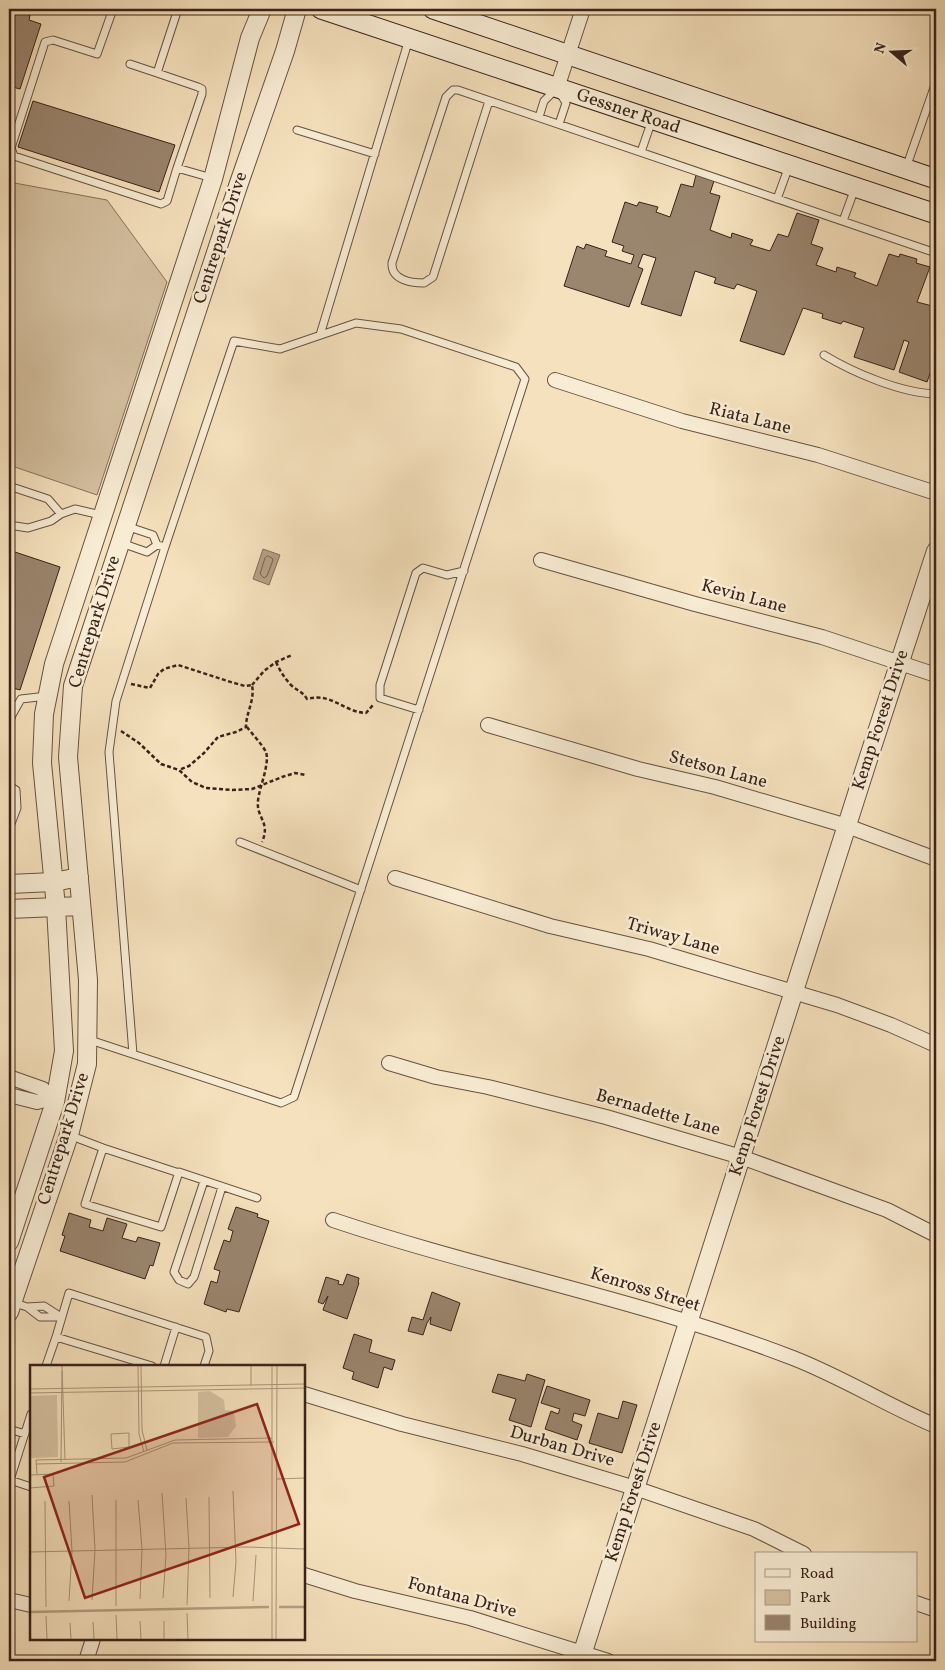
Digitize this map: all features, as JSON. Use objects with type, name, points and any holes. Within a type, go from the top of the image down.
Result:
[{"type":"main road","name":"Gessner Road","points":[[321,9],[936,214]]},
{"type":"main road","name":"Gessner Road","points":[[433,9],[936,179]]},
{"type":"street","name":"Centrepark Drive","points":[[9,1242],[52,1100],[64,1051],[56,907],[42,763],[44,714],[47,696],[54,664],[213,179],[250,38],[262,9]]},
{"type":"street","name":"Centrepark Drive","points":[[14,1305],[69,1135],[87,1064],[88,980],[68,757],[73,686],[125,534],[238,186],[285,51],[297,9]]},
{"type":"street","points":[[557,88],[583,9]]},
{"type":"street","points":[[213,179],[238,186]]},
{"type":"street","points":[[156,350],[181,358]]},
{"type":"street","name":"Riata Lane","points":[[556,380],[682,421],[818,455],[936,493]]},
{"type":"street","points":[[100,521],[125,534]]},
{"type":"street","name":"Kemp Forest Drive","points":[[581,1657],[936,551]]},
{"type":"street","name":"Kevin Lane","points":[[541,560],[814,635],[936,675]]},
{"type":"street","points":[[47,696],[72,700]]},
{"type":"street","name":"Stetson Lane","points":[[488,725],[629,766],[714,787],[847,826],[936,859]]},
{"type":"street","points":[[9,884],[54,882],[78,877]]},
{"type":"street","name":"Triway Lane","points":[[395,878],[550,926],[649,949],[794,992],[855,1012],[936,1045]]},
{"type":"street","points":[[9,909],[81,906]]},
{"type":"street","name":"Bernadette Lane","points":[[389,1063],[436,1077],[497,1089],[606,1117],[741,1157],[887,1210],[936,1235]]},
{"type":"street","points":[[9,1077],[43,1089],[52,1100]]},
{"type":"street","points":[[9,1095],[37,1102],[52,1100],[77,1104]]},
{"type":"street","name":"Kenross Street","points":[[333,1220],[433,1252],[584,1291],[690,1322],[794,1358],[907,1414],[936,1426]]},
{"type":"street","name":"Durban Drive","points":[[305,1394],[402,1424],[522,1454],[635,1488],[754,1529],[800,1552]]},
{"type":"street","name":"Fontana Drive","points":[[305,1575],[355,1591],[470,1618],[581,1657],[608,1661]]},
{"type":"street","points":[[9,1600],[30,1605]]},
{"type":"street","points":[[918,1604],[936,1610]]},
{"type":"street","points":[[86,1661],[93,1640]]},
{"type":"lane","points":[[113,9],[97,54],[53,40],[45,42],[11,148],[14,156],[160,204],[166,201],[202,90],[130,64]]},
{"type":"lane","points":[[157,73],[178,9]]},
{"type":"lane","points":[[320,335],[409,39]]},
{"type":"lane","points":[[906,168],[936,82]]},
{"type":"lane","points":[[539,117],[544,101],[557,88],[566,103],[559,124]]},
{"type":"lane","points":[[489,101],[432,277],[424,283],[395,276],[392,270],[392,263],[446,97],[450,92],[458,90],[936,254]]},
{"type":"lane","points":[[641,152],[652,120]]},
{"type":"lane","points":[[297,130],[374,154]]},
{"type":"lane","points":[[778,199],[789,165]]},
{"type":"lane","points":[[178,168],[213,179]]},
{"type":"lane","points":[[843,221],[855,187]]},
{"type":"lane","points":[[88,1039],[133,1054],[281,1103],[294,1097],[525,379],[516,367],[401,329],[356,323],[280,349],[234,341],[116,701],[109,752],[133,1054]]},
{"type":"lane","points":[[824,355],[857,373],[912,390],[936,394]]},
{"type":"lane","points":[[9,486],[48,499],[61,514]]},
{"type":"lane","points":[[9,525],[28,528],[51,521],[61,514],[75,509],[100,521]]},
{"type":"lane","points":[[157,545],[152,535],[132,528],[125,534],[127,545],[147,552],[157,545],[165,547]]},
{"type":"lane","points":[[419,710],[380,698],[380,685],[416,573],[423,568],[447,575],[464,571]]},
{"type":"lane","points":[[9,724],[21,699],[47,696]]},
{"type":"lane","points":[[9,786],[16,790],[17,808],[9,829]]},
{"type":"lane","points":[[240,842],[361,890]]},
{"type":"lane","points":[[69,1135],[103,1148],[257,1198]]},
{"type":"lane","points":[[103,1148],[85,1204],[161,1227],[179,1173]]},
{"type":"lane","points":[[204,1181],[174,1272],[179,1280],[188,1284],[194,1277],[222,1187]]},
{"type":"lane","points":[[46,1365],[69,1293],[206,1337],[209,1351],[204,1365]]},
{"type":"lane","points":[[14,1305],[44,1306],[62,1318]]},
{"type":"lane","points":[[14,1305],[40,1317],[62,1318]]},
{"type":"lane","points":[[164,1365],[176,1327]]},
{"type":"lane","points":[[56,1337],[149,1365]]},
{"type":"lane","points":[[30,1417],[10,1480],[30,1487]]},
{"type":"lane","points":[[9,1429],[25,1434]]},
{"type":"path","points":[[9,588],[12,589],[14,596],[9,611]]},
{"type":"path","points":[[122,682],[150,688],[158,674],[164,669],[178,665],[245,686],[252,685],[264,671],[276,662],[292,655]]},
{"type":"path","points":[[276,662],[283,675],[303,693],[307,700],[328,698],[347,709],[366,713],[380,698]]},
{"type":"path","points":[[252,685],[253,700],[246,719],[246,727],[266,753],[267,761],[258,801],[258,810],[264,820],[265,837],[257,849]]},
{"type":"path","points":[[113,726],[139,743],[161,764],[180,770],[192,782],[206,788],[243,790],[261,786],[296,773],[306,775]]},
{"type":"path","points":[[180,770],[189,766],[204,754],[218,737],[246,727]]},
{"type":"green space","points":[[9,182],[107,200],[167,282],[97,495],[9,465]]},
{"type":"water","points":[[263,549],[280,555],[269,585],[253,579]]},
{"type":"building","points":[[11,9],[27,9],[25,14],[30,15],[29,20],[41,24],[20,89],[9,86],[9,11]]},
{"type":"building","points":[[33,101],[175,145],[159,192],[18,147]]},
{"type":"building","points":[[696,175],[714,181],[710,193],[720,196],[710,230],[731,238],[732,233],[753,240],[750,245],[770,251],[778,234],[788,237],[797,213],[819,220],[811,244],[823,248],[816,265],[836,272],[837,267],[856,273],[854,277],[877,286],[889,254],[899,257],[900,254],[917,259],[916,263],[930,267],[917,302],[936,307],[936,357],[927,382],[899,372],[909,342],[904,340],[894,370],[854,357],[864,328],[843,321],[841,324],[822,318],[823,314],[803,308],[784,355],[740,341],[757,291],[737,284],[734,289],[714,283],[716,278],[695,271],[681,316],[641,304],[656,258],[643,254],[638,267],[643,269],[629,307],[564,286],[577,246],[584,249],[586,244],[607,251],[605,256],[631,264],[634,255],[622,251],[624,246],[612,242],[625,202],[637,206],[639,202],[658,207],[656,212],[670,217],[681,184],[693,187]]},
{"type":"building","points":[[9,550],[60,567],[20,690],[13,688],[11,695],[9,694]]},
{"type":"building","points":[[236,1207],[258,1214],[257,1217],[269,1221],[239,1312],[227,1309],[226,1312],[204,1304],[211,1281],[217,1283],[220,1271],[214,1269],[224,1240],[230,1242],[233,1231],[228,1229]]},
{"type":"building","points":[[69,1213],[91,1220],[89,1227],[103,1231],[107,1218],[127,1224],[122,1238],[136,1242],[138,1237],[160,1243],[153,1266],[150,1265],[145,1279],[60,1251],[65,1236],[62,1235]]},
{"type":"building","points":[[347,1274],[359,1278],[359,1283],[347,1319],[323,1310],[328,1296],[323,1304],[318,1302],[326,1277],[339,1281],[338,1284],[343,1285]]},
{"type":"building","points":[[432,1292],[460,1303],[451,1331],[430,1324],[431,1317],[423,1335],[408,1331],[412,1317],[423,1320]]},
{"type":"building","points":[[354,1334],[372,1340],[369,1352],[395,1360],[392,1370],[384,1367],[378,1388],[352,1379],[354,1372],[343,1368]]},
{"type":"building","points":[[498,1374],[525,1381],[527,1374],[545,1380],[531,1427],[509,1420],[516,1399],[492,1392]]},
{"type":"building","points":[[547,1386],[590,1400],[585,1416],[574,1413],[572,1421],[582,1425],[577,1440],[545,1429],[551,1411],[558,1414],[560,1409],[541,1403]]},
{"type":"building","points":[[623,1401],[637,1405],[622,1453],[589,1443],[598,1413],[618,1419]]}]
